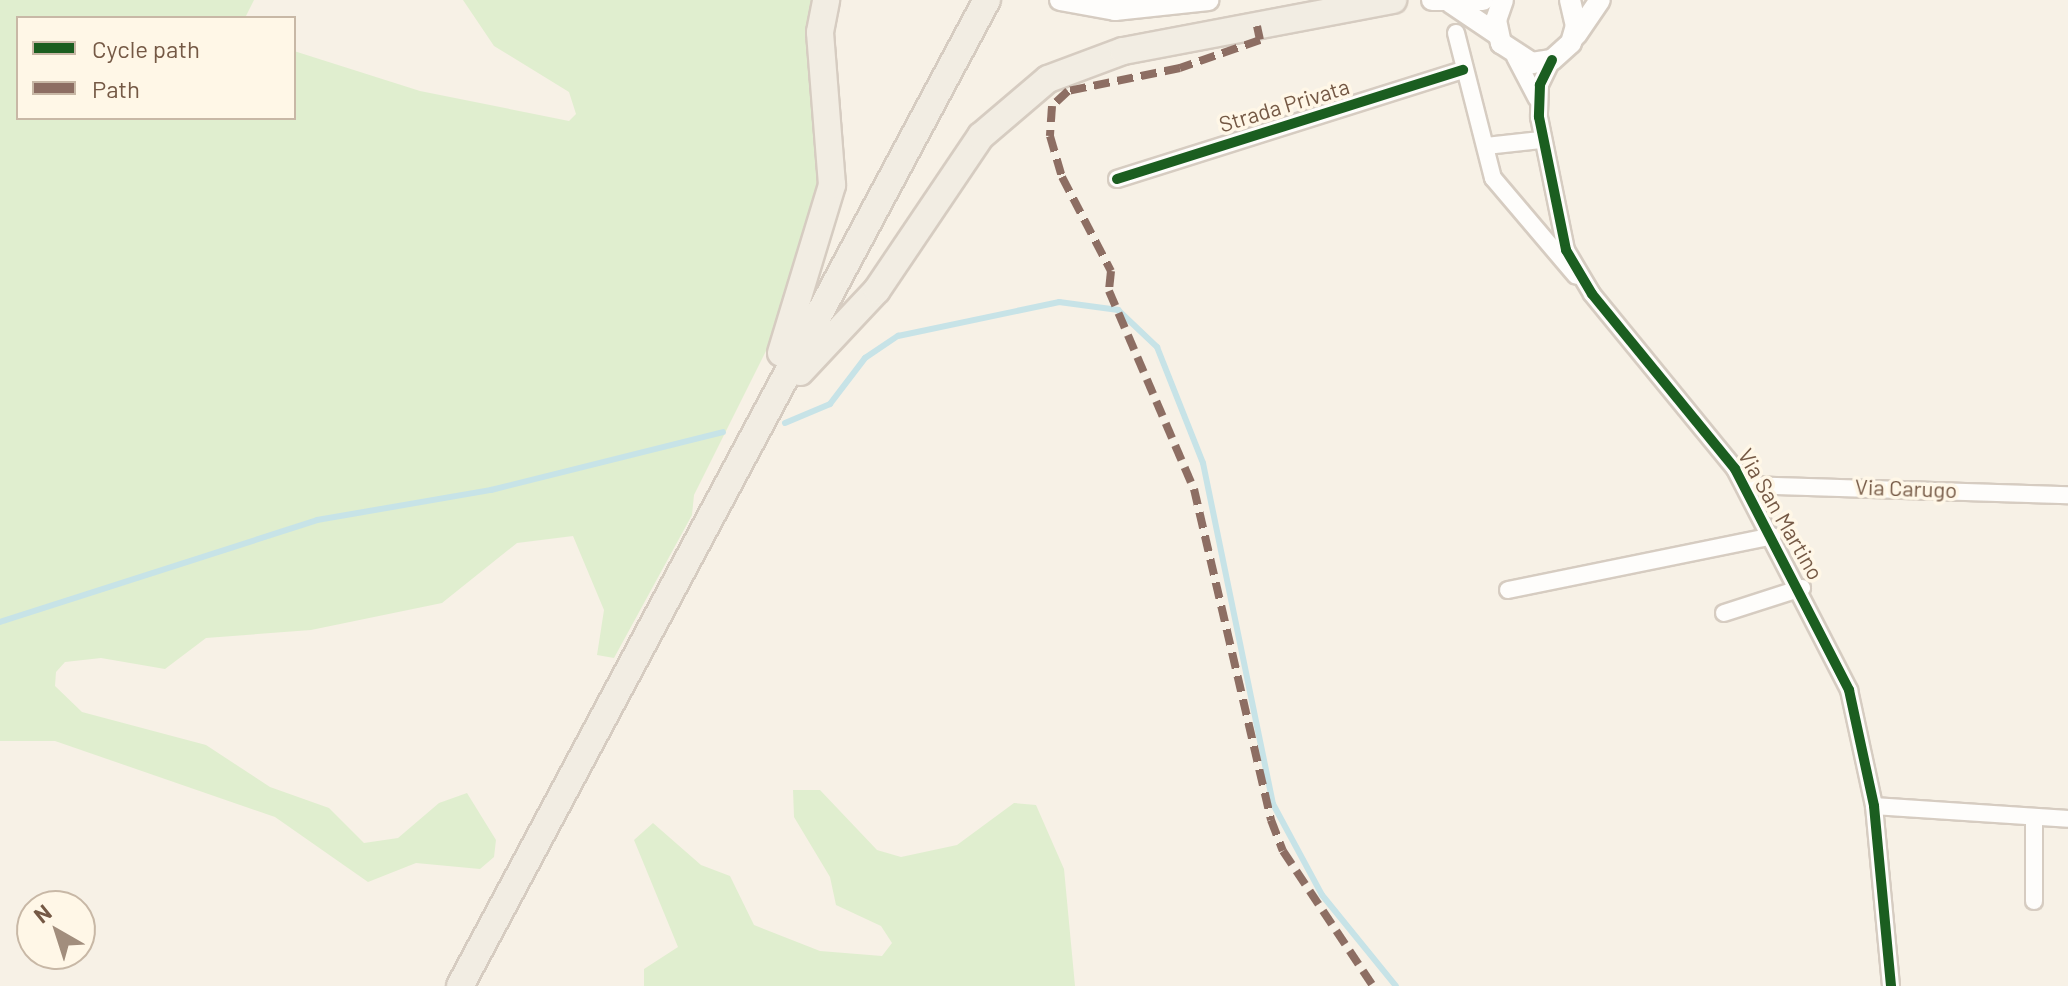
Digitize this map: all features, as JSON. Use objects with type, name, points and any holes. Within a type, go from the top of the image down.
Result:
[{"type":"main road","points":[[713,511],[712,488],[791,330],[827,213],[834,158],[820,32],[826,0]]},
{"type":"main road","points":[[460,986],[987,0]]},
{"type":"main road","points":[[767,411],[877,290],[981,136],[1048,79],[1131,49],[1393,0]]},
{"type":"street","points":[[1060,0],[1115,10],[1208,0]]},
{"type":"street","points":[[1441,1],[1483,0]]},
{"type":"street","points":[[1497,34],[1503,0]]},
{"type":"street","points":[[1570,0],[1573,38]]},
{"type":"street","points":[[1441,1],[1497,34],[1515,57],[1552,60],[1573,38],[1600,0]]},
{"type":"street","points":[[1456,33],[1493,178],[1526,226],[1585,284]]},
{"type":"street","name":"Via San Martino","points":[[1515,57],[1538,100]]},
{"type":"street","name":"Via San Martino","points":[[1552,60],[1538,100],[1541,140],[1557,224],[1585,284],[1745,485],[1802,588],[1853,702],[1874,806],[1891,986]]},
{"type":"street","name":"Strada Privata","points":[[1117,179],[1463,70]]},
{"type":"street","points":[[1486,146],[1541,140]]},
{"type":"street","name":"Via Carugo","points":[[1745,485],[2068,495]]},
{"type":"street","points":[[1508,590],[1773,536]]},
{"type":"street","points":[[1724,613],[1802,588]]},
{"type":"street","points":[[1874,806],[2068,819]]},
{"type":"street","points":[[2034,818],[2034,901]]},
{"type":"green space","points":[[0,0],[254,0],[246,16],[16,16],[16,120],[296,120],[296,52],[420,91],[569,121],[576,114],[569,92],[494,46],[463,0],[819,0],[827,167],[776,331],[694,495],[692,515],[614,658],[597,655],[604,610],[573,536],[517,543],[442,603],[311,630],[206,638],[165,669],[101,658],[65,662],[56,672],[55,686],[82,712],[206,745],[270,787],[329,808],[364,843],[398,838],[439,803],[467,793],[496,840],[494,857],[480,869],[416,863],[368,882],[275,817],[55,741],[0,741]]},
{"type":"green space","points":[[793,790],[820,790],[877,850],[901,857],[957,845],[1014,803],[1036,805],[1064,869],[1075,986],[644,986],[644,969],[678,947],[634,840],[653,823],[701,865],[730,876],[754,925],[820,951],[882,956],[892,943],[881,926],[836,905],[830,877],[794,817]]},
{"type":"waterway","points":[[785,423],[830,404],[865,358],[898,336],[1059,302],[1118,310],[1157,347],[1203,463],[1273,804],[1322,895],[1396,986]]},
{"type":"waterway","points":[[0,622],[317,520],[491,490],[723,432]]},
{"type":"marked path","points":[[1257,26],[1260,40],[1180,68],[1068,91],[1052,106],[1050,136],[1062,177],[1111,271],[1109,291],[1194,489],[1271,820],[1283,851],[1373,986]]},
{"type":"cycle path","points":[[1552,60],[1540,85],[1539,117],[1566,250],[1592,294],[1735,469],[1849,690],[1874,806],[1891,986]]},
{"type":"cycle path","points":[[1117,179],[1463,70]]}]
